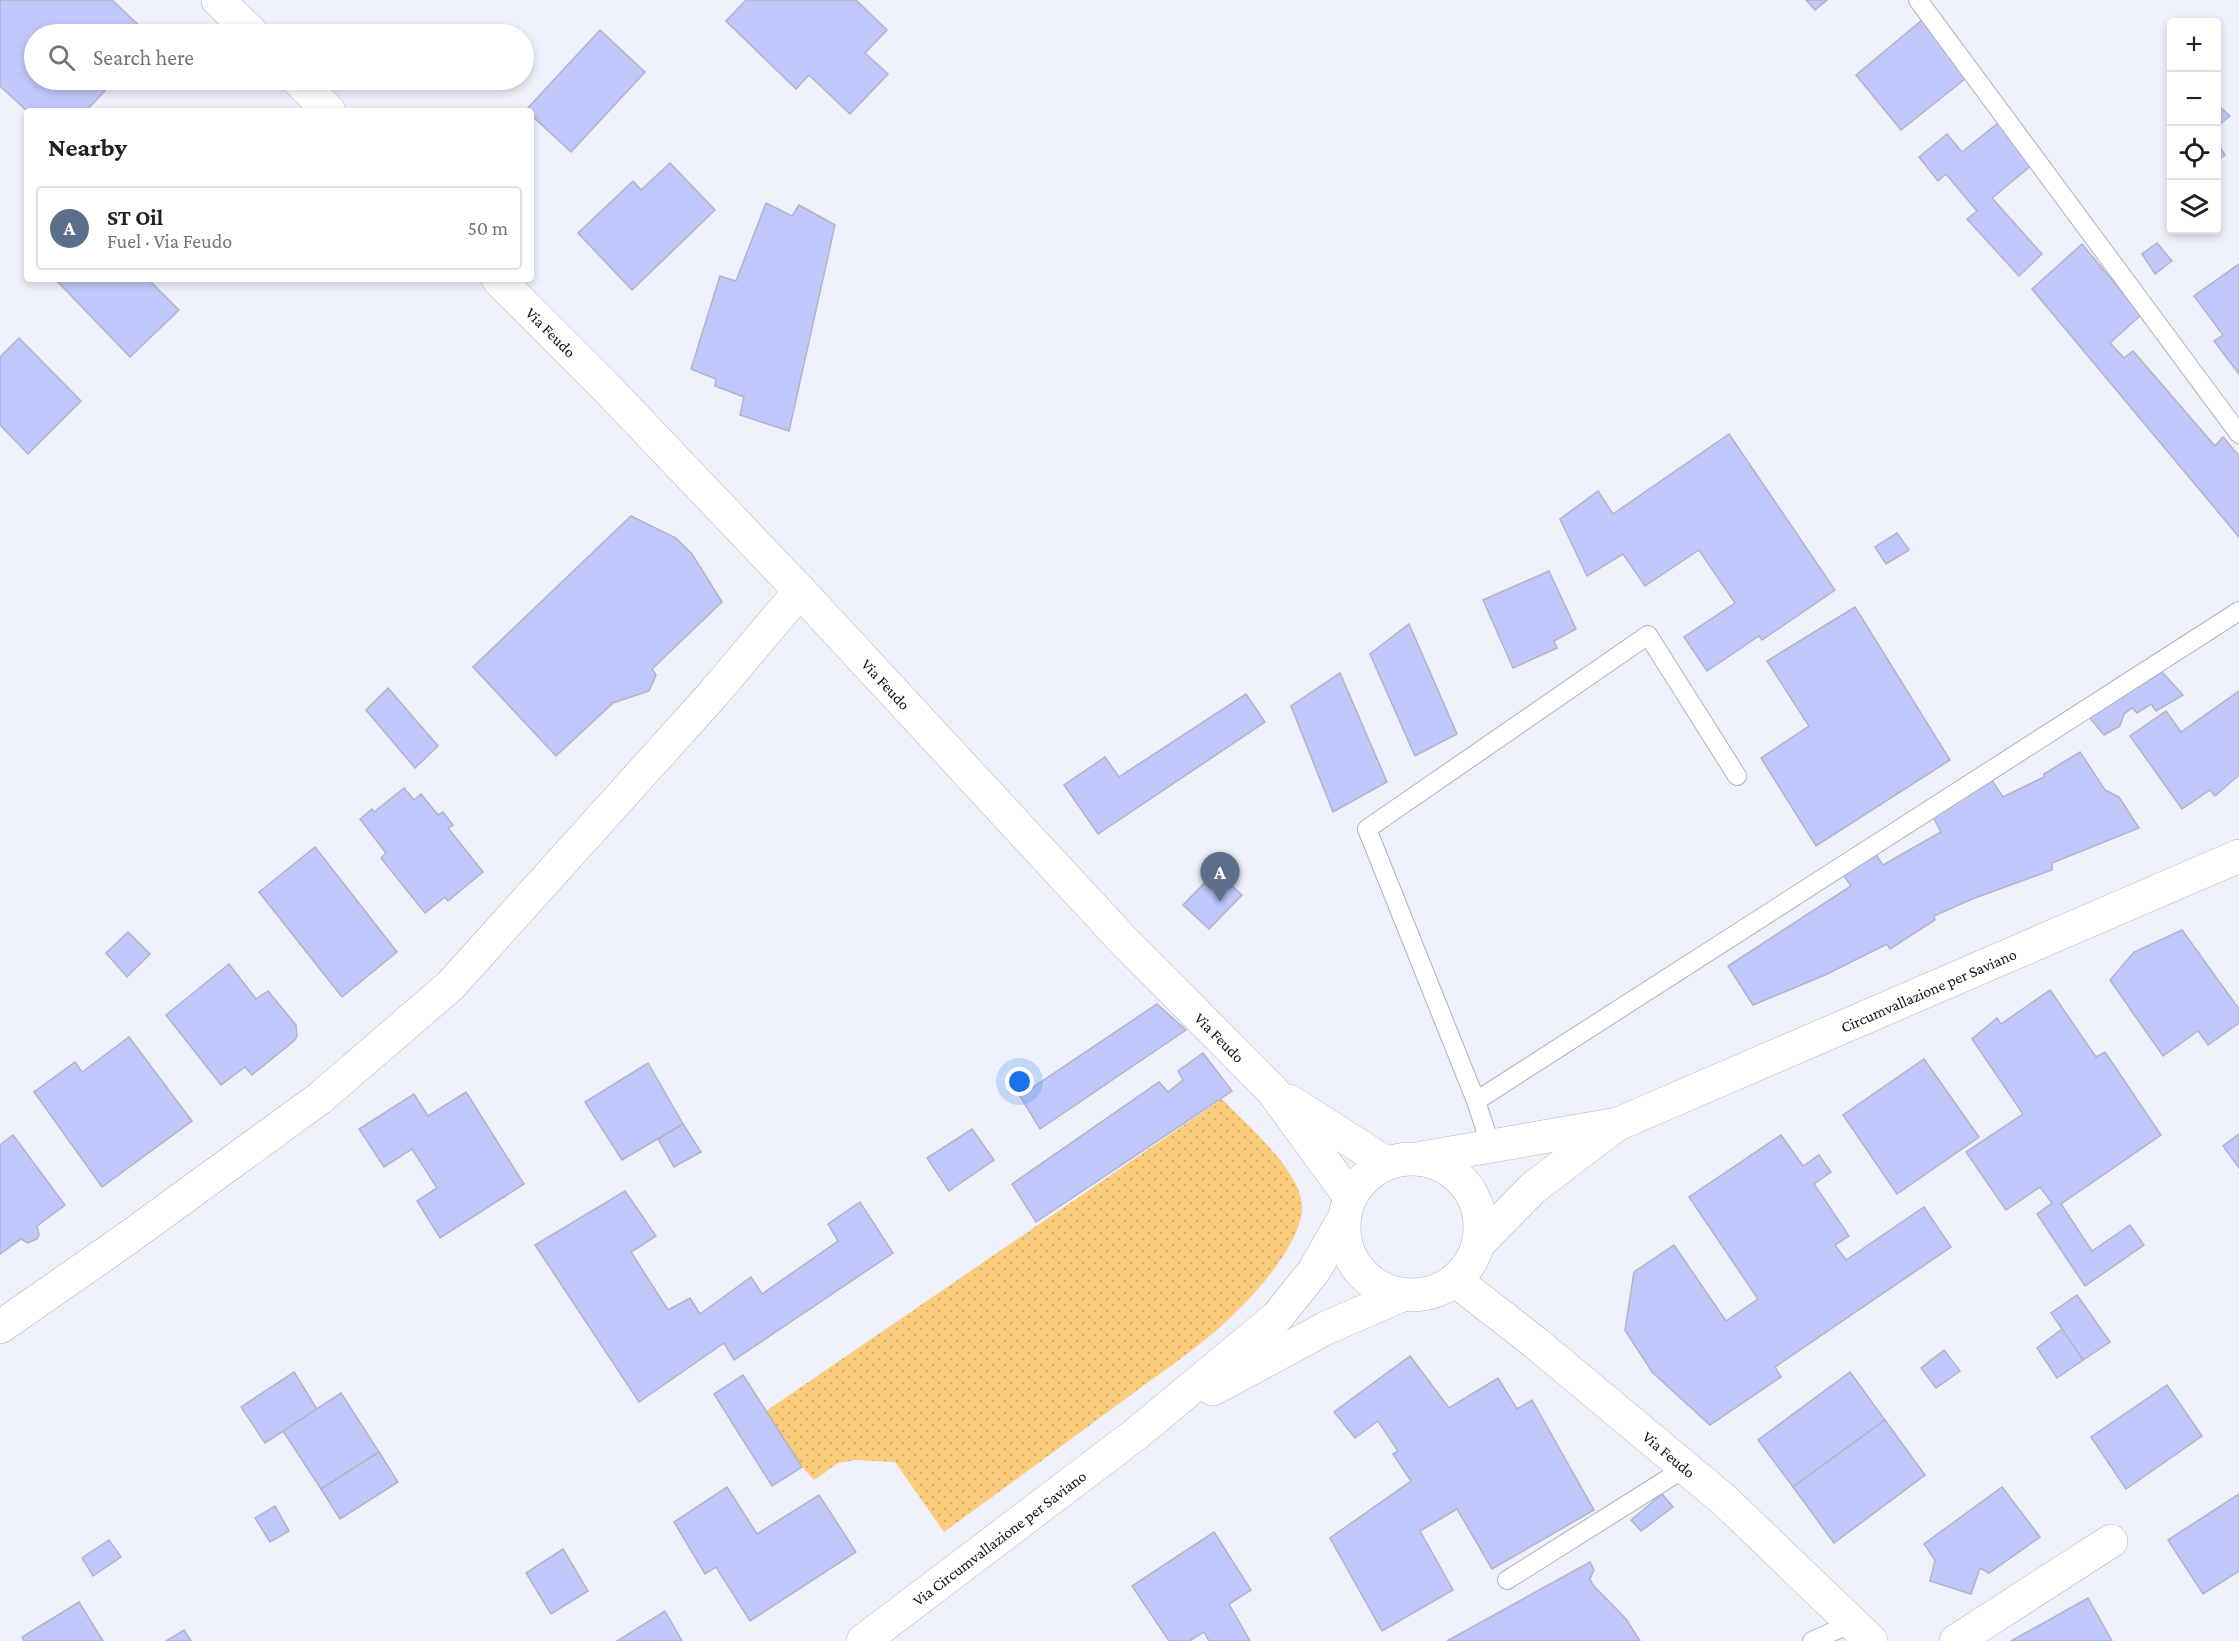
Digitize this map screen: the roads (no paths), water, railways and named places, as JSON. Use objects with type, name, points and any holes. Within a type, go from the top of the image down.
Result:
[{"type":"street","points":[[218,0],[243,24]]},
{"type":"street","points":[[308,90],[326,108]]},
{"type":"street","name":"Via Feudo","points":[[501,282],[601,382],[800,591],[1122,939],[1272,1090],[1386,1163]]},
{"type":"street","points":[[0,1327],[125,1240],[320,1098],[451,986],[714,693],[800,591]]},
{"type":"street","name":"Circumvallazione per Saviano","points":[[1422,1158],[1491,1148],[1618,1124],[2239,856]]},
{"type":"street","name":"Via Feudo","points":[[1272,1090],[1347,1209]]},
{"type":"street","name":"Circumvallazione per Saviano","points":[[1479,1243],[1533,1188],[1618,1124]]},
{"type":"street","points":[[1404,1158],[1422,1158],[1444,1166],[1462,1179],[1475,1198],[1480,1220],[1479,1243],[1470,1263],[1455,1280],[1439,1290],[1421,1295],[1402,1295],[1382,1289],[1365,1277],[1352,1260],[1345,1241],[1347,1209],[1359,1183],[1371,1171],[1386,1163],[1404,1158]]},
{"type":"street","name":"Via Circumvallazione per Saviano","points":[[863,1641],[1136,1434],[1277,1317],[1314,1272],[1347,1209]]},
{"type":"street","name":"Via Feudo","points":[[1455,1280],[1538,1344],[1722,1499],[1861,1632]]},
{"type":"street","name":"Via Circumvallazione per Saviano","points":[[1136,1434],[1183,1405],[1326,1328],[1402,1295]]},
{"type":"street","points":[[1956,1641],[2111,1541]]},
{"type":"lane","points":[[1918,0],[2239,434]]},
{"type":"lane","points":[[1476,1101],[2239,611]]},
{"type":"lane","points":[[1491,1148],[1476,1101],[1367,829],[1648,635],[1737,776]]},
{"type":"lane","points":[[1507,1580],[1685,1468]]},
{"type":"lane","points":[[1812,1641],[1861,1632]]},
{"type":"place","name":"ST Oil","points":[[1220,902]]}]
